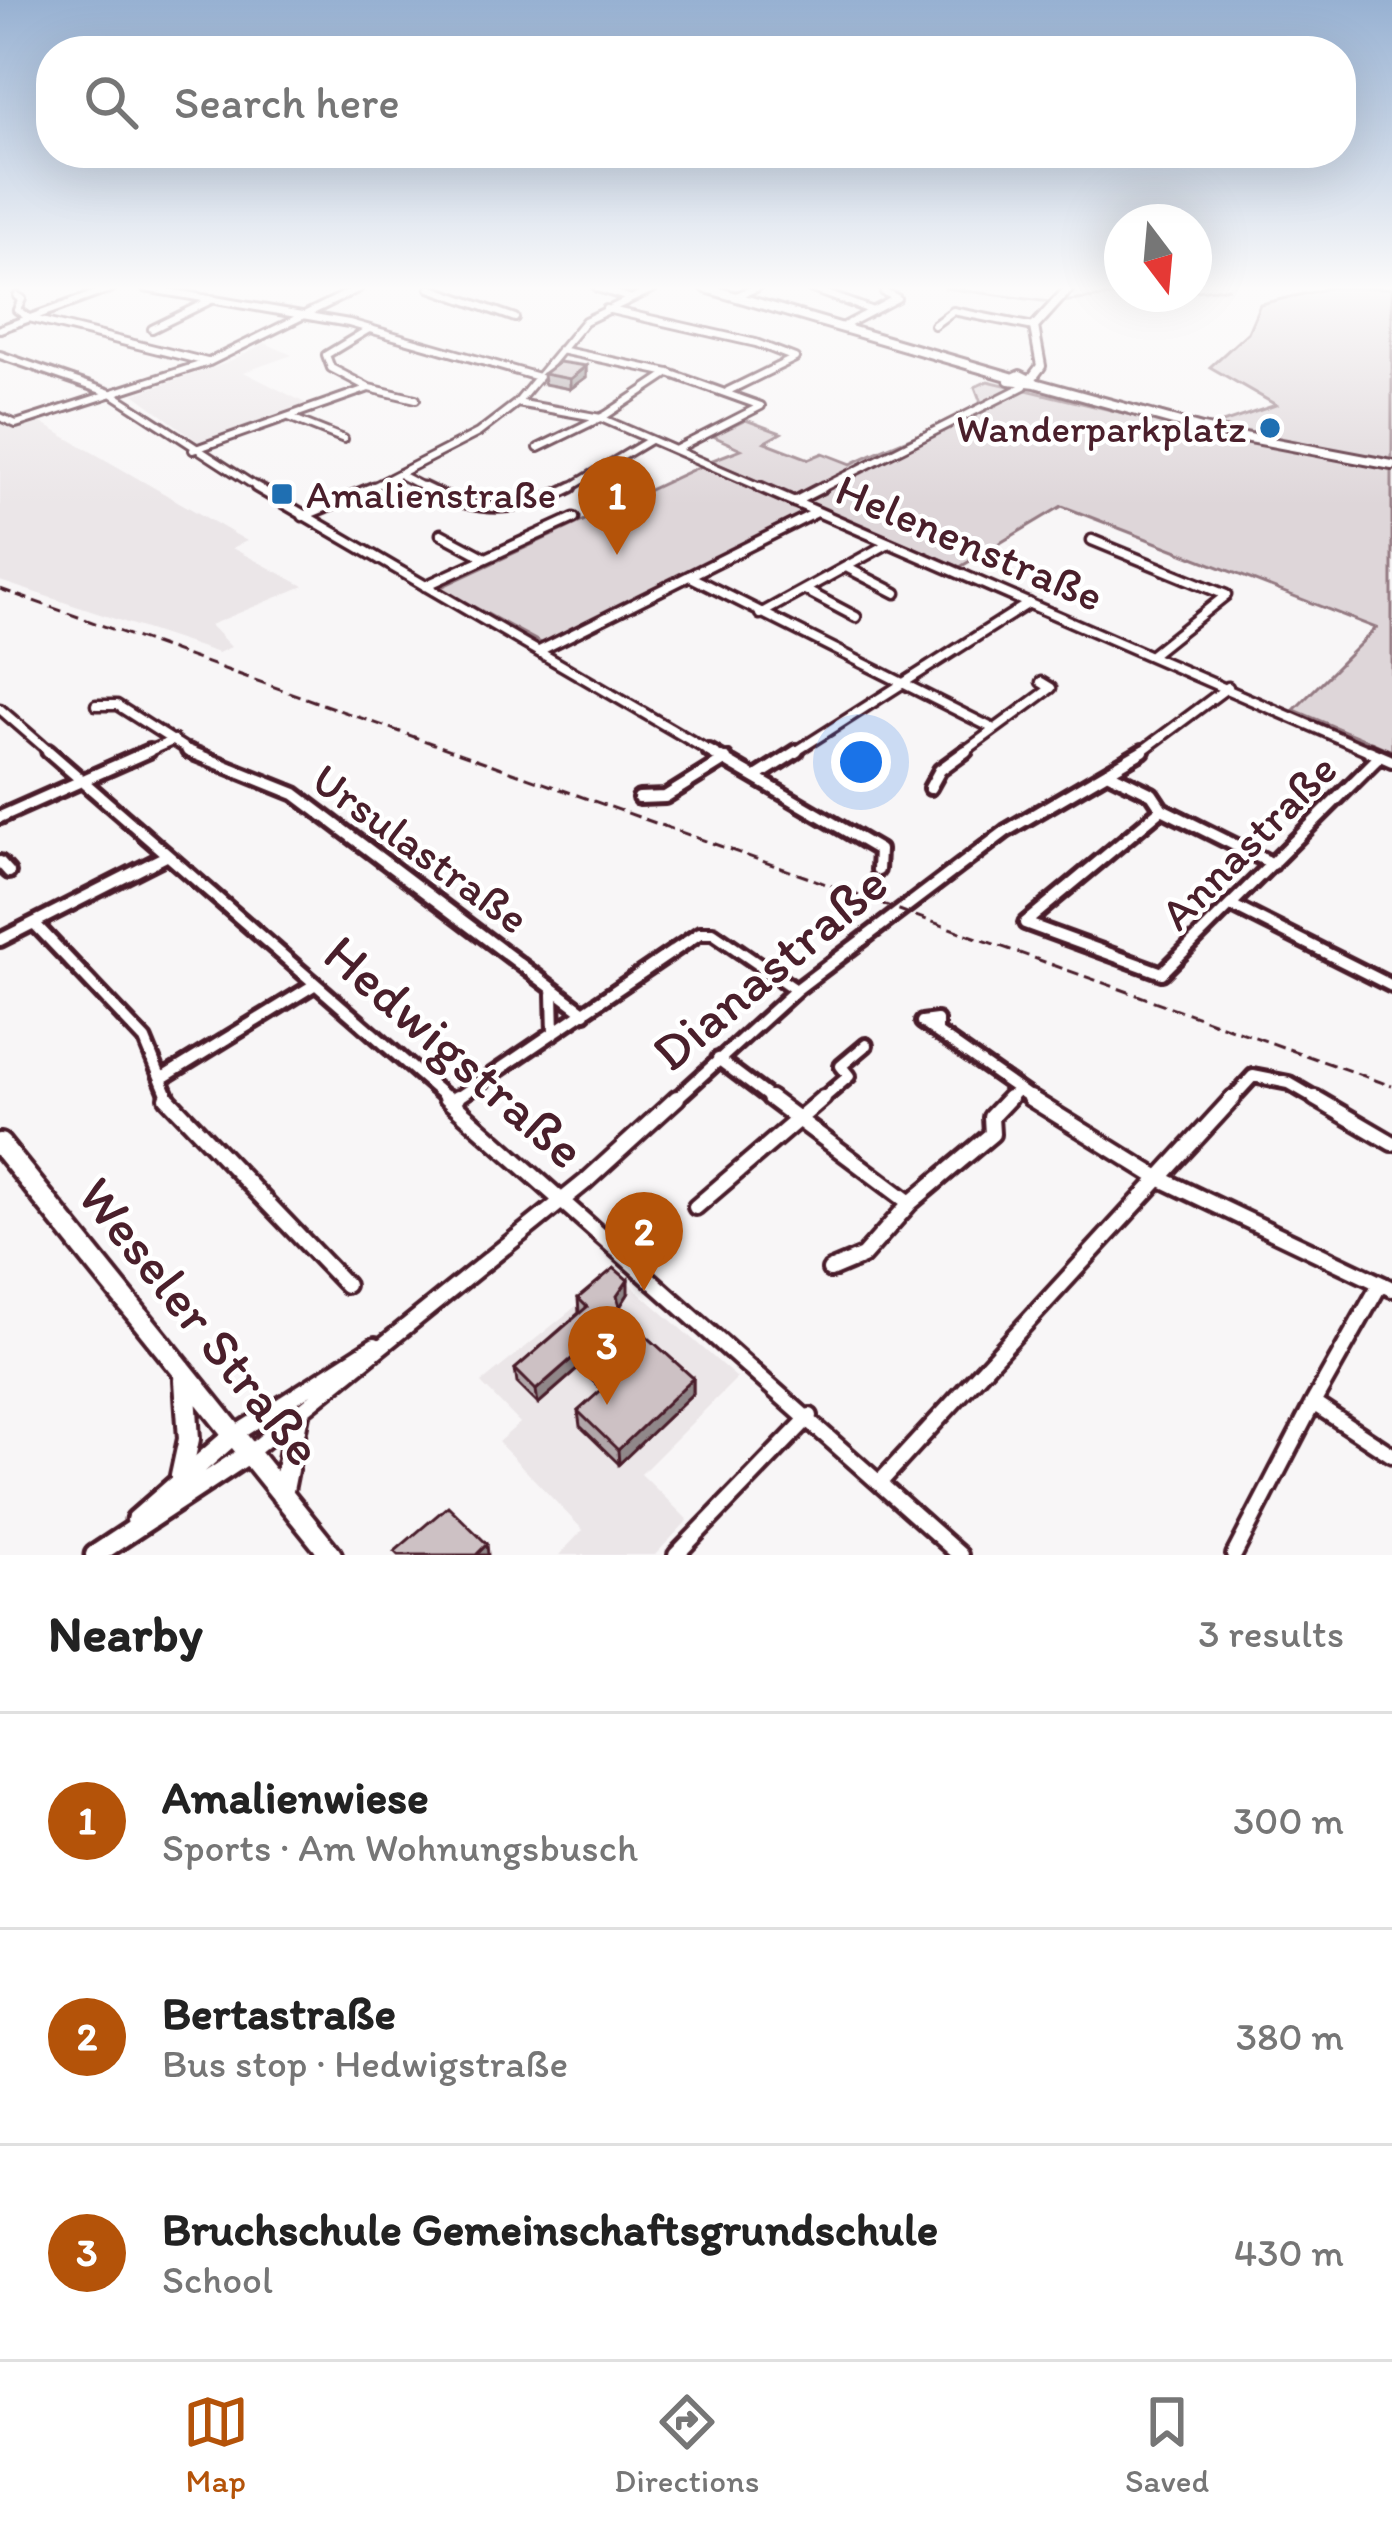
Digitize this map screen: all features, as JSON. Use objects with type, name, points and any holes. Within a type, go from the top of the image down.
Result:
[{"type":"main road","points":[[955,361],[1202,429],[1392,465]]},
{"type":"main road","points":[[1026,381],[1041,361]]},
{"type":"main road","name":"Weseler Straße","points":[[0,1144],[185,1381],[331,1555]]},
{"type":"main road","points":[[181,1476],[188,1439],[185,1381]]},
{"type":"main road","points":[[282,1495],[298,1414]]},
{"type":"main road","points":[[118,1537],[181,1476],[240,1445]]},
{"type":"main road","points":[[95,1555],[240,1445]]},
{"type":"street","points":[[16,361],[113,394],[192,450],[879,850],[878,870]]},
{"type":"street","points":[[203,361],[209,362]]},
{"type":"street","points":[[0,417],[16,424],[212,361]]},
{"type":"street","points":[[328,361],[331,368],[369,388],[416,399]]},
{"type":"street","points":[[457,361],[538,377]]},
{"type":"street","points":[[303,516],[402,476],[466,441],[517,403],[551,361]]},
{"type":"street","points":[[610,361],[669,373],[761,406],[675,450]]},
{"type":"street","points":[[728,391],[790,361]]},
{"type":"street","points":[[538,448],[601,418],[669,373]]},
{"type":"street","points":[[794,502],[1010,395],[1026,381]]},
{"type":"street","points":[[192,450],[369,388]]},
{"type":"street","name":"Helenenstraße","points":[[517,403],[601,418],[1392,761]]},
{"type":"street","points":[[289,417],[344,439]]},
{"type":"street","points":[[402,476],[474,508],[517,508],[573,485],[650,440]]},
{"type":"street","points":[[539,651],[817,512]]},
{"type":"street","points":[[425,586],[574,518]]},
{"type":"street","points":[[441,534],[486,558]]},
{"type":"street","points":[[1092,540],[1226,595],[1151,655]]},
{"type":"street","points":[[760,614],[890,544]]},
{"type":"street","points":[[846,567],[896,593]]},
{"type":"street","points":[[689,576],[994,729]]},
{"type":"street","points":[[805,590],[856,617]]},
{"type":"street","points":[[757,777],[1029,603]]},
{"type":"street","points":[[930,788],[940,770],[1051,688],[1041,682]]},
{"type":"street","name":"Dianastraße","points":[[240,1445],[298,1414],[562,1201],[796,990],[1006,831],[1154,745],[1228,687]]},
{"type":"street","name":"Ursulastraße","points":[[95,706],[117,705],[155,734],[295,794],[553,994],[585,1013]]},
{"type":"street","name":"Hedwigstraße","points":[[2,712],[810,1416],[959,1555]]},
{"type":"street","points":[[0,817],[174,740]]},
{"type":"street","name":"Annastraße","points":[[1162,809],[1024,923],[1162,973],[1380,756]]},
{"type":"street","points":[[639,798],[665,797],[726,759]]},
{"type":"street","points":[[1106,772],[1152,794],[1162,809],[1274,864]]},
{"type":"street","points":[[0,940],[166,856]]},
{"type":"street","points":[[0,862],[9,872]]},
{"type":"street","points":[[1231,905],[1392,986]]},
{"type":"street","points":[[34,923],[145,1040],[150,1062],[164,1077]]},
{"type":"street","points":[[451,1102],[700,933],[713,933],[796,990]]},
{"type":"street","points":[[164,1077],[314,985]]},
{"type":"street","name":"Ursulastraße","points":[[553,994],[554,1033]]},
{"type":"street","points":[[937,1030],[1018,1090],[1157,1178],[1386,1286],[1313,1403],[1234,1555]]},
{"type":"street","points":[[696,1207],[849,1076],[841,1066],[866,1045]]},
{"type":"street","points":[[718,1059],[910,1203]]},
{"type":"street","points":[[882,1480],[1253,1076],[1289,1083],[1392,1143]]},
{"type":"street","points":[[164,1077],[162,1093],[346,1285]]},
{"type":"street","points":[[830,1270],[863,1256],[910,1203],[992,1134],[991,1118],[1018,1090]]},
{"type":"street","name":"Dianastraße","points":[[240,1445],[265,1411],[385,1340]]},
{"type":"street","points":[[1313,1403],[1392,1455]]},
{"type":"street","points":[[676,1555],[810,1416]]},
{"type":"shaded area","points":[[276,361],[244,372],[311,406],[201,444],[134,394],[224,364]]},
{"type":"shaded area","points":[[1217,361],[1392,361],[1392,751],[1294,710],[1376,628],[1062,506],[960,567],[710,461],[741,449],[713,436],[746,420],[781,433],[765,442],[809,459],[823,453],[851,464],[982,405],[975,387],[988,381],[1199,431],[1276,405],[1210,367]]},
{"type":"shaded area","points":[[36,420],[247,541],[232,548],[304,586],[210,625],[231,647],[218,653],[0,581],[0,424],[15,427]]},
{"type":"shaded area","points":[[701,466],[807,513],[543,644],[439,588]]},
{"type":"shaded area","points":[[617,1273],[737,1378],[641,1474],[688,1520],[655,1555],[559,1555],[583,1530],[498,1442],[520,1423],[481,1383]]},
{"type":"building","points":[[559,362],[586,366],[570,379],[543,374]]},
{"type":"building","points":[[614,1268],[628,1280],[617,1296],[622,1314],[693,1378],[618,1450],[578,1411],[609,1383],[577,1354],[536,1390],[515,1369],[587,1307],[578,1298]]},
{"type":"building","points":[[448,1506],[487,1544],[476,1555],[399,1555],[395,1551]]},
{"type":"railway","points":[[0,589],[1392,1086]]},
{"type":"place","name":"Wanderparkplatz","points":[[1270,428]]},
{"type":"place","name":"Amalienstraße","points":[[282,494]]},
{"type":"place","name":"Amalienwiese","points":[[617,555]]},
{"type":"place","name":"Bertastraße","points":[[644,1291]]},
{"type":"place","name":"Bruchschule Gemeinschaftsgrundschule","points":[[607,1405]]}]
